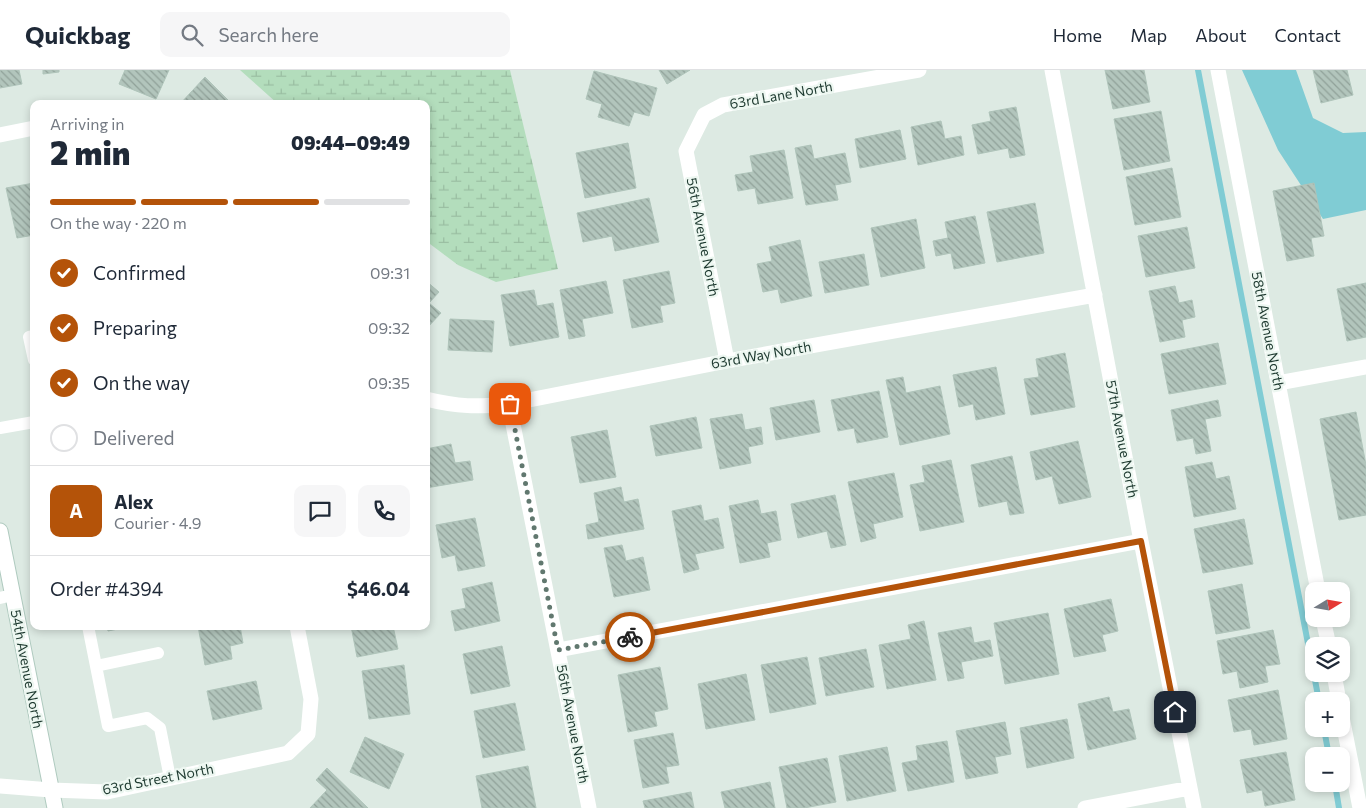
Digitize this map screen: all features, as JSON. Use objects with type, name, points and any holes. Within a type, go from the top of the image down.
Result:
[{"type":"street","name":"63rd Lane North","points":[[704,115],[723,105],[919,70]]},
{"type":"street","name":"57th Avenue North","points":[[1052,70],[1141,541],[1194,808]]},
{"type":"street","name":"58th Avenue North","points":[[1218,70],[1316,582]]},
{"type":"street","name":"56th Avenue North","points":[[704,115],[686,151],[727,361]]},
{"type":"street","points":[[0,135],[30,129]]},
{"type":"street","name":"63rd Way North","points":[[430,400],[475,407],[510,404],[727,361],[1095,294]]},
{"type":"street","points":[[1278,383],[1366,367]]},
{"type":"street","name":"56th Avenue North","points":[[510,404],[589,808]]},
{"type":"street","name":"54th Avenue North","points":[[0,531],[6,596],[55,808]]},
{"type":"street","points":[[558,650],[1141,541]]},
{"type":"street","name":"63rd Street North","points":[[0,786],[107,792],[288,753],[308,734],[311,700],[298,630]]},
{"type":"street","points":[[1346,737],[1360,808]]},
{"type":"street","points":[[1085,808],[1190,788]]},
{"type":"lane","points":[[0,428],[30,423]]},
{"type":"lane","points":[[89,630],[108,726],[147,718],[160,728],[170,778]]},
{"type":"lane","points":[[96,666],[158,653]]},
{"type":"green space","points":[[240,70],[510,70],[558,269],[496,282],[458,265],[430,244],[430,100],[274,100]]},
{"type":"water","points":[[1242,70],[1296,70],[1313,118],[1343,133],[1366,132],[1366,210],[1323,219],[1278,150]]},
{"type":"building","points":[[0,70],[19,70],[22,84],[0,88]]},
{"type":"building","points":[[43,70],[59,70],[59,72],[43,74]]},
{"type":"building","points":[[125,70],[169,70],[156,99],[119,84]]},
{"type":"building","points":[[659,70],[690,70],[667,84]]},
{"type":"building","points":[[1105,70],[1144,70],[1150,102],[1113,109]]},
{"type":"building","points":[[1313,70],[1347,70],[1353,95],[1321,103]]},
{"type":"building","points":[[594,71],[657,88],[649,116],[634,112],[629,126],[598,117],[602,104],[586,99]]},
{"type":"building","points":[[205,77],[228,100],[184,100]]},
{"type":"building","points":[[1016,107],[1025,155],[1010,158],[1008,148],[978,154],[972,125],[991,121],[989,112]]},
{"type":"building","points":[[1161,111],[1170,161],[1124,170],[1114,119]]},
{"type":"building","points":[[941,121],[945,139],[961,136],[964,155],[918,165],[911,127]]},
{"type":"building","points":[[900,130],[906,159],[860,168],[855,139]]},
{"type":"building","points":[[628,143],[636,188],[585,198],[576,153]]},
{"type":"building","points":[[811,145],[814,159],[845,153],[851,182],[835,185],[838,200],[806,205],[795,148]]},
{"type":"building","points":[[784,150],[793,198],[758,204],[755,188],[738,191],[735,175],[753,172],[750,156]]},
{"type":"building","points":[[1172,168],[1181,217],[1135,225],[1126,177]]},
{"type":"building","points":[[1314,183],[1324,236],[1311,238],[1314,256],[1287,261],[1273,191]]},
{"type":"building","points":[[30,184],[30,236],[17,238],[6,188]]},
{"type":"building","points":[[649,198],[659,242],[615,251],[612,236],[583,242],[577,213]]},
{"type":"building","points":[[1035,203],[1044,253],[997,262],[987,212]]},
{"type":"building","points":[[975,216],[985,263],[954,269],[951,253],[936,256],[933,241],[948,238],[945,222]]},
{"type":"building","points":[[916,219],[925,268],[881,277],[871,228]]},
{"type":"building","points":[[1187,227],[1195,268],[1146,277],[1138,236]]},
{"type":"building","points":[[800,240],[812,296],[781,303],[778,289],[763,292],[757,264],[772,261],[769,247]]},
{"type":"building","points":[[864,254],[869,285],[825,293],[819,262]]},
{"type":"building","points":[[669,271],[675,303],[660,306],[663,322],[632,328],[623,280]]},
{"type":"building","points":[[606,281],[613,313],[582,319],[585,336],[569,339],[560,290]]},
{"type":"building","points":[[1366,283],[1366,337],[1347,341],[1337,289]]},
{"type":"building","points":[[430,284],[439,292],[430,302]]},
{"type":"building","points":[[1175,286],[1179,303],[1192,300],[1195,317],[1182,320],[1185,337],[1160,342],[1149,291]]},
{"type":"building","points":[[534,290],[537,306],[553,303],[559,337],[510,346],[501,295]]},
{"type":"building","points":[[430,304],[441,313],[430,325]]},
{"type":"building","points":[[450,319],[494,321],[492,352],[448,350]]},
{"type":"building","points":[[1218,343],[1226,384],[1169,394],[1161,354]]},
{"type":"building","points":[[1065,353],[1075,407],[1031,415],[1024,379],[1039,377],[1036,359]]},
{"type":"building","points":[[996,367],[1005,414],[976,420],[973,404],[959,407],[953,375]]},
{"type":"building","points":[[903,377],[906,393],[940,386],[950,434],[900,445],[886,380]]},
{"type":"building","points":[[879,391],[888,437],[857,443],[854,428],[838,431],[831,400]]},
{"type":"building","points":[[814,400],[820,432],[776,440],[770,408]]},
{"type":"building","points":[[1218,400],[1221,416],[1205,419],[1211,451],[1196,454],[1193,438],[1177,441],[1171,410]]},
{"type":"building","points":[[1356,412],[1366,465],[1366,515],[1339,520],[1320,419]]},
{"type":"building","points":[[742,414],[745,430],[761,427],[763,444],[748,447],[751,463],[720,469],[710,419]]},
{"type":"building","points":[[696,417],[702,448],[656,456],[650,426]]},
{"type":"building","points":[[607,430],[616,477],[580,483],[571,437]]},
{"type":"building","points":[[1078,441],[1091,497],[1059,504],[1052,476],[1036,480],[1030,452]]},
{"type":"building","points":[[451,444],[455,463],[470,461],[473,480],[430,487],[430,448]]},
{"type":"building","points":[[1012,456],[1024,513],[1010,515],[1007,501],[979,507],[971,465]]},
{"type":"building","points":[[951,460],[964,522],[920,531],[910,485],[925,482],[922,466]]},
{"type":"building","points":[[1212,462],[1216,479],[1229,476],[1236,509],[1194,517],[1185,467]]},
{"type":"building","points":[[894,473],[903,517],[873,524],[876,538],[861,542],[848,482]]},
{"type":"building","points":[[621,487],[624,502],[638,499],[644,529],[588,539],[586,525],[599,522],[594,493]]},
{"type":"building","points":[[835,495],[846,545],[831,548],[827,531],[798,538],[791,504]]},
{"type":"building","points":[[758,500],[761,514],[776,511],[781,540],[767,543],[770,557],[740,563],[729,506]]},
{"type":"building","points":[[701,505],[704,521],[718,518],[724,548],[695,554],[699,569],[684,573],[672,511]]},
{"type":"building","points":[[475,518],[485,566],[458,571],[455,555],[442,558],[436,525]]},
{"type":"building","points":[[1244,519],[1253,564],[1203,573],[1194,529]]},
{"type":"building","points":[[622,545],[626,561],[643,557],[650,590],[614,597],[604,548]]},
{"type":"building","points":[[492,582],[500,621],[455,631],[451,611],[466,608],[462,589]]},
{"type":"building","points":[[1242,584],[1250,628],[1216,634],[1208,591]]},
{"type":"building","points":[[1111,599],[1118,631],[1102,635],[1106,651],[1074,657],[1064,609]]},
{"type":"building","points":[[1048,613],[1059,674],[1005,684],[994,623]]},
{"type":"building","points":[[924,621],[936,680],[887,689],[879,645],[911,639],[908,625]]},
{"type":"building","points":[[971,627],[974,643],[990,640],[993,656],[961,662],[964,678],[948,681],[938,633]]},
{"type":"building","points":[[199,630],[241,630],[243,643],[230,646],[232,659],[205,665]]},
{"type":"building","points":[[352,630],[394,630],[398,649],[357,657]]},
{"type":"building","points":[[1273,630],[1280,664],[1265,666],[1268,682],[1240,688],[1237,671],[1223,674],[1217,641]]},
{"type":"building","points":[[502,646],[510,686],[471,694],[463,654]]},
{"type":"building","points":[[866,649],[874,687],[826,696],[819,658]]},
{"type":"building","points":[[807,657],[816,704],[770,713],[761,665]]},
{"type":"building","points":[[404,665],[410,714],[369,719],[362,671]]},
{"type":"building","points":[[660,667],[668,709],[654,712],[657,726],[628,732],[618,675]]},
{"type":"building","points":[[746,674],[755,720],[706,729],[698,684]]},
{"type":"building","points":[[256,681],[262,709],[213,720],[207,691]]},
{"type":"building","points":[[1278,690],[1287,739],[1254,745],[1251,729],[1234,732],[1228,700]]},
{"type":"building","points":[[1109,697],[1113,712],[1129,709],[1136,739],[1088,750],[1078,704]]},
{"type":"building","points":[[515,703],[525,750],[483,758],[474,711]]},
{"type":"building","points":[[1067,719],[1074,758],[1027,768],[1020,728]]},
{"type":"building","points":[[1005,722],[1011,754],[995,757],[998,773],[966,779],[956,731]]},
{"type":"building","points":[[673,733],[679,765],[666,767],[669,783],[643,788],[634,740]]},
{"type":"building","points":[[365,737],[404,754],[389,789],[350,772]]},
{"type":"building","points":[[947,741],[954,782],[908,791],[902,763],[918,760],[916,746]]},
{"type":"building","points":[[887,747],[896,791],[847,801],[839,756]]},
{"type":"building","points":[[1286,752],[1295,800],[1265,806],[1262,790],[1247,793],[1240,760]]},
{"type":"building","points":[[827,758],[836,802],[804,808],[787,808],[779,767]]},
{"type":"building","points":[[528,766],[536,808],[482,808],[476,776]]},
{"type":"building","points":[[327,768],[368,808],[310,808],[327,790],[316,780]]},
{"type":"building","points":[[770,782],[775,808],[725,808],[721,792]]},
{"type":"building","points":[[691,792],[694,808],[645,808],[643,801]]},
{"type":"waterway","points":[[1198,70],[1317,692]]},
{"type":"waterway","points":[[1325,737],[1327,747]]},
{"type":"waterway","points":[[1336,792],[1339,808]]},
{"type":"way so far","points":[[510,404],[558,650],[630,637]]},
{"type":"route","points":[[630,637],[1141,541],[1175,712]]}]
